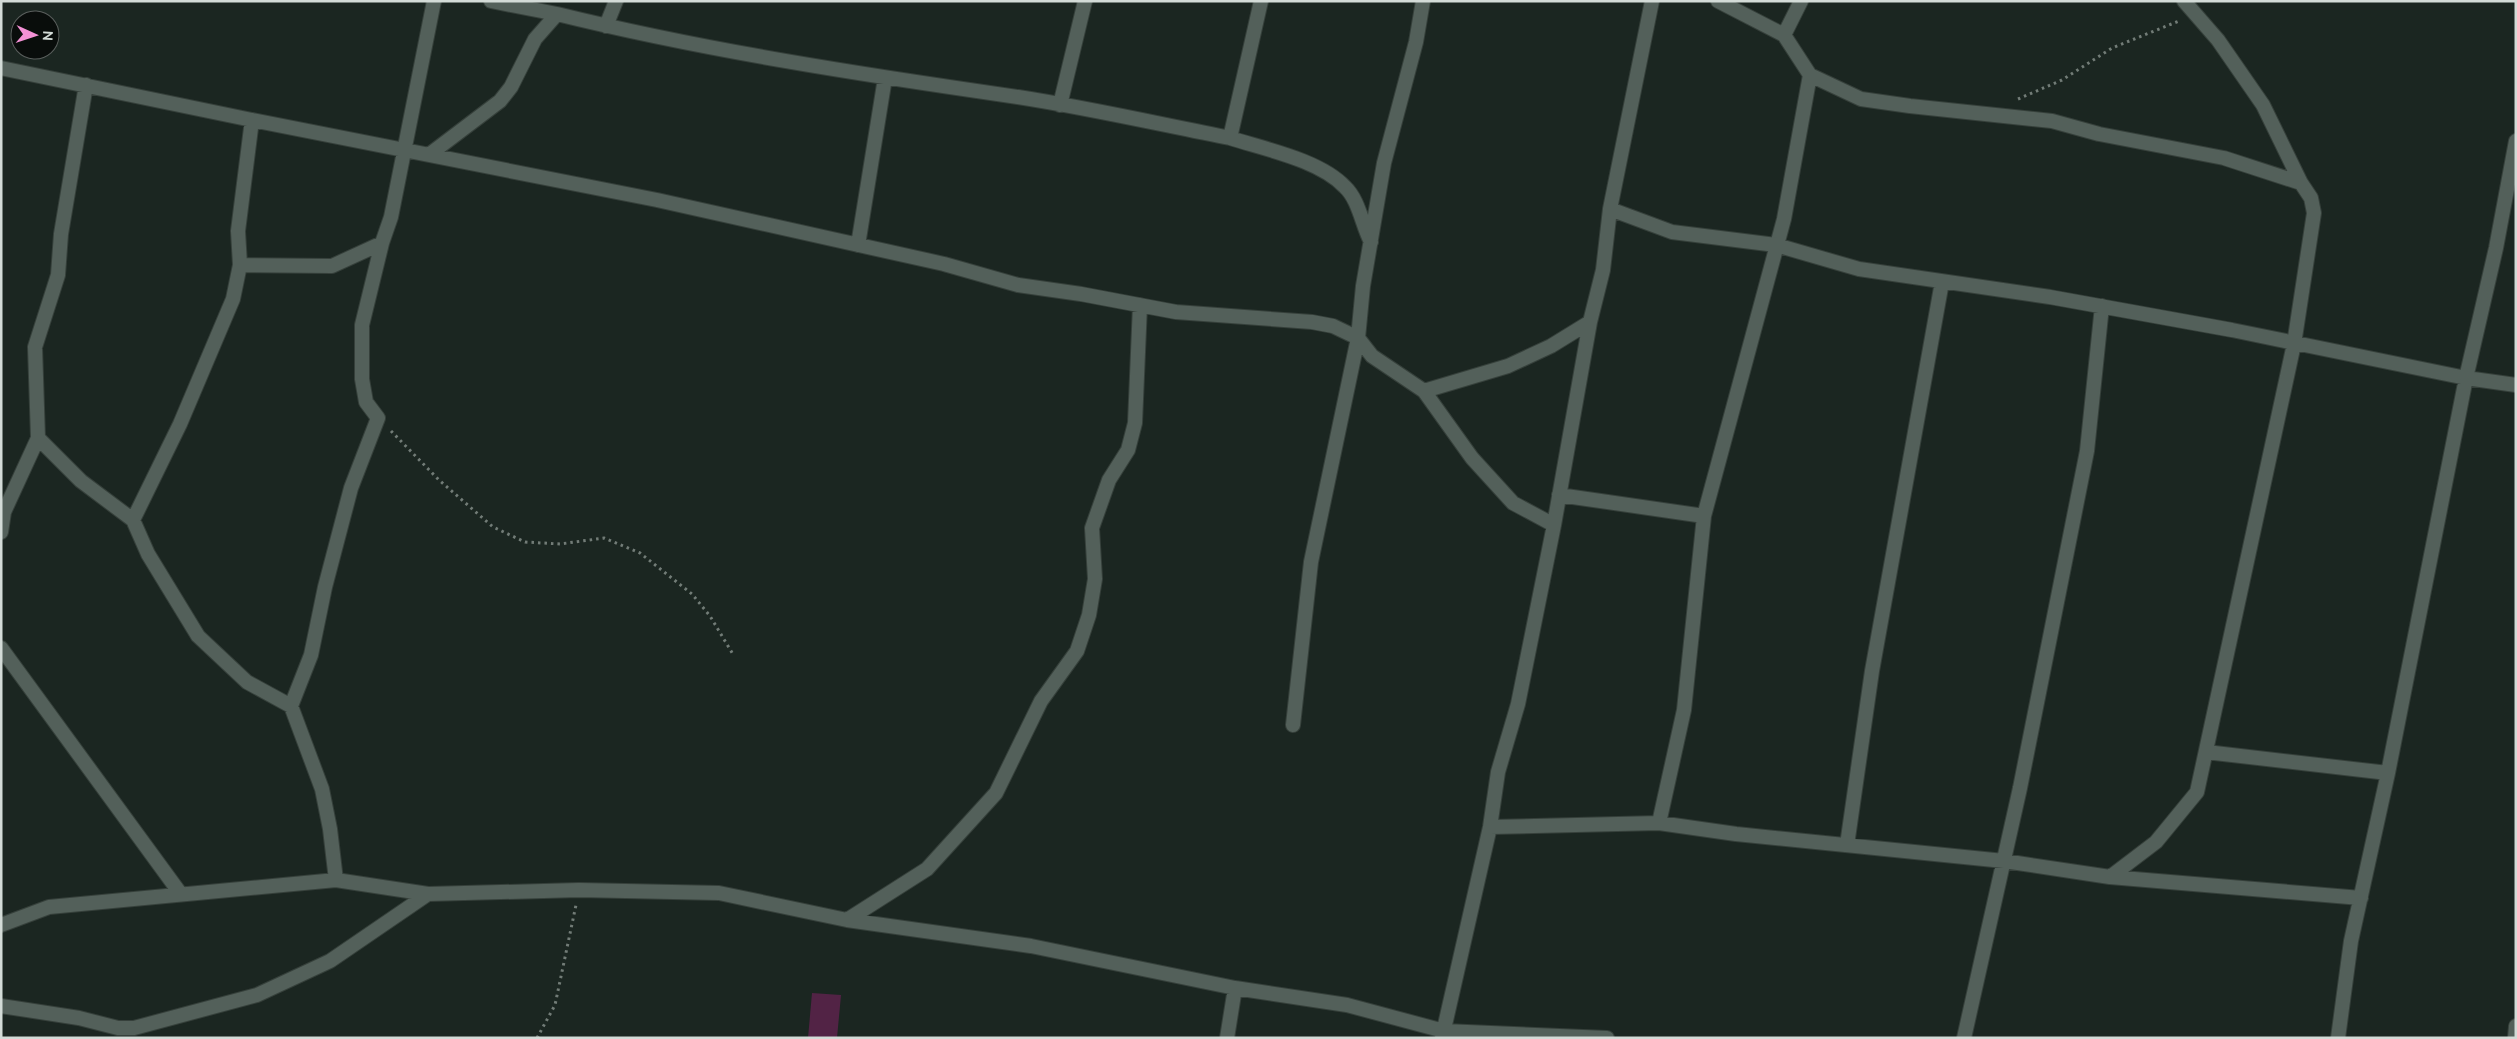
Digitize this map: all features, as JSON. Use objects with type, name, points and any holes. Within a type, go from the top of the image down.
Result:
[{"type":"street","points":[[291,706],[311,655],[325,587],[351,488],[378,418],[366,402],[362,379],[362,325],[382,243],[391,218],[434,1]]},
{"type":"street","points":[[491,1],[606,26],[885,78],[1060,105],[1230,138],[1306,162],[1338,181],[1352,197],[1371,242]]},
{"type":"street","points":[[606,26],[616,1]]},
{"type":"street","points":[[1060,105],[1085,1]]},
{"type":"street","points":[[1230,138],[1261,1]]},
{"type":"street","points":[[1293,725],[1311,562],[1358,338],[1363,286],[1384,163],[1416,42],[1423,1]]},
{"type":"street","points":[[1443,1034],[1490,827],[1498,772],[1518,704],[1554,525],[1590,322],[1603,270],[1610,209],[1652,1]]},
{"type":"street","points":[[1718,1],[1784,35],[1810,75],[1861,99],[2052,121],[2099,134],[2224,158],[2301,183]]},
{"type":"street","points":[[1784,35],[1802,1]]},
{"type":"street","points":[[2110,876],[2156,842],[2197,792],[2294,344],[2314,213],[2311,198],[2301,183],[2263,105],[2218,40],[2184,1]]},
{"type":"street","points":[[430,154],[500,101],[511,87],[535,39],[557,14]]},
{"type":"street","points":[[1,68],[86,84],[252,120],[621,192],[944,264],[1018,285],[1176,312],[1312,322],[1333,326],[1358,338],[1372,356],[1424,391],[1472,458],[1513,503],[1554,525]]},
{"type":"street","points":[[1659,823],[1684,710],[1704,516],[1784,219],[1810,75]]},
{"type":"street","points":[[858,245],[885,78]]},
{"type":"street","points":[[1,532],[4,512],[38,438],[35,347],[58,275],[62,234],[86,84]]},
{"type":"street","points":[[133,520],[180,424],[233,299],[240,265],[238,231],[252,120]]},
{"type":"street","points":[[2338,1038],[2351,941],[2388,773],[2466,378],[2496,248],[2516,141]]},
{"type":"street","points":[[1610,209],[1672,232],[1776,246],[1860,269],[2050,296],[2232,330],[2466,378],[2516,385]]},
{"type":"street","points":[[240,265],[332,266],[382,243]]},
{"type":"street","points":[[1848,845],[1872,671],[1942,282]]},
{"type":"street","points":[[847,920],[927,869],[996,793],[1041,701],[1077,651],[1089,615],[1096,579],[1092,528],[1109,480],[1128,450],[1135,424],[1140,305]]},
{"type":"street","points":[[1964,1038],[2020,788],[2087,451],[2102,306]]},
{"type":"street","points":[[1424,391],[1508,366],[1551,346],[1590,322]]},
{"type":"street","points":[[38,438],[81,481],[133,520],[148,554],[198,636],[247,682],[291,706],[322,789],[330,828],[336,880]]},
{"type":"street","points":[[1559,495],[1704,516]]},
{"type":"street","points":[[1,648],[180,893]]},
{"type":"street","points":[[2206,752],[2388,773]]},
{"type":"street","points":[[1490,827],[1659,823],[2004,861],[2110,876],[2361,898]]},
{"type":"street","points":[[1,925],[49,907],[180,893],[336,880],[428,894],[579,890],[719,894],[847,920],[1031,946],[1235,988],[1347,1004],[1443,1034],[1607,1038]]},
{"type":"street","points":[[1,1006],[79,1018],[118,1028],[134,1028],[258,996],[330,961],[428,894]]},
{"type":"street","points":[[1226,1038],[1235,988]]},
{"type":"street","points":[[2515,1038],[2516,1026]]},
{"type":"path","points":[[1986,114],[2062,80],[2112,48],[2197,14]]},
{"type":"path","points":[[378,418],[439,480],[493,527],[525,542],[560,544],[604,538],[640,553],[692,594],[710,616],[734,656]]},
{"type":"path","points":[[537,1038],[555,1005],[579,890]]},
{"type":"building","points":[[812,993],[841,995],[837,1038],[808,1038]]}]
